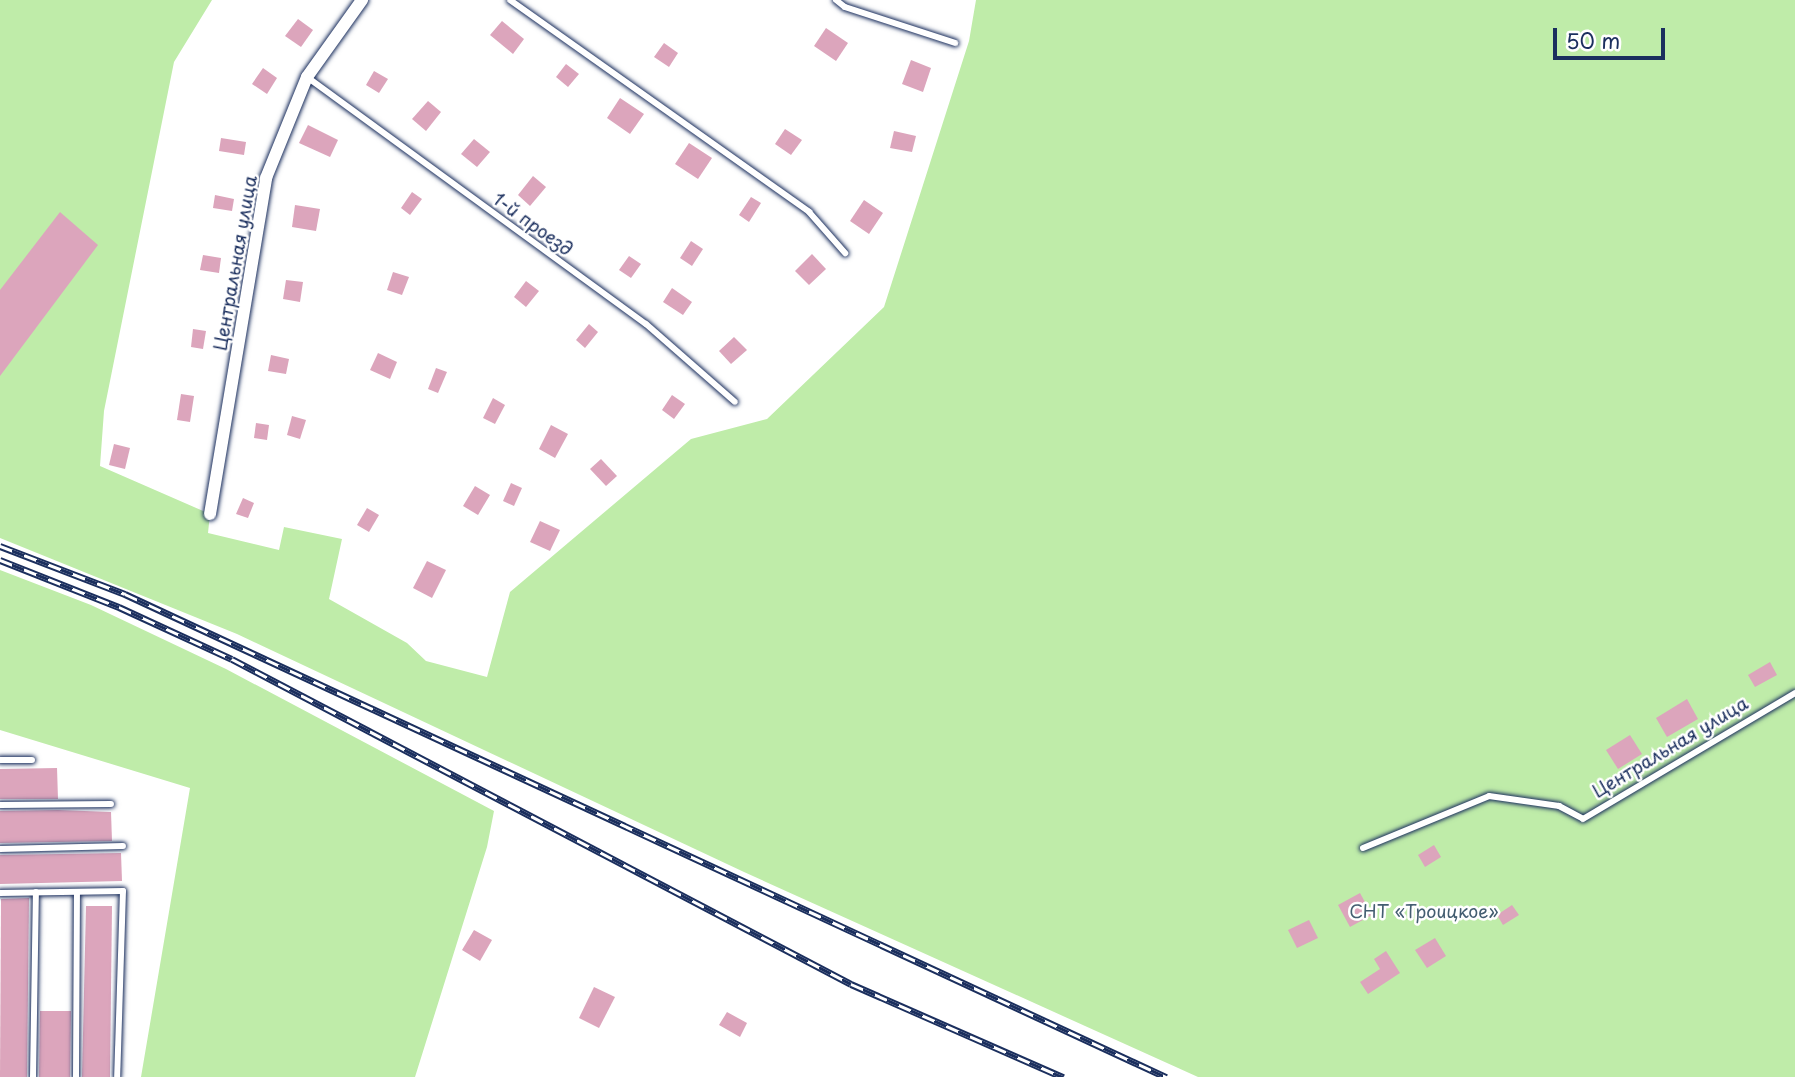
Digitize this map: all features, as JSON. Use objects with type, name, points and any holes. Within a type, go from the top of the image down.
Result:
[{"type":"street","name":"Центральная улица","points":[[210,514],[266,178],[307,77],[362,0]]},
{"type":"lane","points":[[510,0],[809,212],[845,253]]},
{"type":"lane","points":[[836,0],[845,7],[955,43]]},
{"type":"lane","name":"1-й проезд","points":[[307,77],[646,324],[736,402]]},
{"type":"lane","name":"Центральная улица","points":[[1363,848],[1489,796],[1559,806],[1583,819],[1795,694]]},
{"type":"lane","points":[[0,760],[32,760]]},
{"type":"lane","points":[[0,805],[111,804]]},
{"type":"lane","points":[[0,849],[123,846]]},
{"type":"lane","points":[[0,893],[123,891],[117,1077]]},
{"type":"lane","points":[[33,1077],[36,892]]},
{"type":"lane","points":[[76,1077],[77,892]]},
{"type":"green space","name":"СНТ «Троицкое»","points":[[0,0],[212,0],[174,62],[104,411],[100,466],[210,514],[208,533],[279,550],[284,527],[342,539],[329,599],[407,643],[426,661],[487,677],[510,592],[691,439],[767,419],[884,307],[969,41],[976,0],[1795,0],[1795,1077],[1198,1077],[744,872],[237,634],[0,538]]},
{"type":"green space","points":[[0,570],[91,605],[226,669],[494,811],[487,847],[415,1077],[141,1077],[190,788],[0,730]]},
{"type":"building","points":[[298,19],[313,30],[301,47],[285,36]]},
{"type":"building","points":[[502,21],[524,39],[513,54],[490,35]]},
{"type":"building","points":[[826,28],[848,43],[836,61],[814,46]]},
{"type":"building","points":[[664,43],[678,53],[669,67],[654,57]]},
{"type":"building","points":[[911,60],[931,68],[923,92],[902,84]]},
{"type":"building","points":[[566,64],[579,74],[568,87],[556,77]]},
{"type":"building","points":[[263,68],[277,78],[267,94],[252,84]]},
{"type":"building","points":[[374,71],[388,79],[379,93],[366,85]]},
{"type":"building","points":[[620,98],[644,114],[630,134],[607,118]]},
{"type":"building","points":[[428,101],[441,112],[426,131],[412,119]]},
{"type":"building","points":[[308,125],[338,140],[330,157],[299,143]]},
{"type":"building","points":[[785,129],[802,140],[791,155],[775,144]]},
{"type":"building","points":[[894,131],[916,136],[912,152],[890,148]]},
{"type":"building","points":[[221,138],[246,142],[244,155],[219,151]]},
{"type":"building","points":[[474,139],[490,152],[477,167],[461,154]]},
{"type":"building","points":[[689,143],[712,158],[698,179],[675,164]]},
{"type":"building","points":[[533,176],[546,187],[530,206],[518,195]]},
{"type":"building","points":[[412,192],[422,199],[410,215],[401,208]]},
{"type":"building","points":[[215,195],[234,199],[232,211],[213,208]]},
{"type":"building","points":[[751,197],[761,203],[749,222],[739,215]]},
{"type":"building","points":[[864,200],[883,213],[869,234],[850,221]]},
{"type":"building","points":[[295,205],[320,209],[316,231],[292,227]]},
{"type":"building","points":[[60,212],[98,245],[0,376],[0,290]]},
{"type":"building","points":[[691,241],[703,249],[692,266],[680,258]]},
{"type":"building","points":[[812,254],[826,269],[809,285],[795,271]]},
{"type":"building","points":[[203,255],[221,258],[219,273],[200,270]]},
{"type":"building","points":[[629,256],[641,264],[631,278],[619,270]]},
{"type":"building","points":[[393,272],[409,277],[402,295],[387,290]]},
{"type":"building","points":[[286,280],[303,282],[300,302],[283,299]]},
{"type":"building","points":[[526,281],[539,291],[526,307],[514,297]]},
{"type":"building","points":[[672,288],[692,302],[683,315],[663,302]]},
{"type":"building","points":[[589,324],[598,332],[585,348],[576,340]]},
{"type":"building","points":[[193,329],[206,331],[203,349],[191,347]]},
{"type":"building","points":[[734,337],[747,350],[731,364],[719,351]]},
{"type":"building","points":[[378,353],[397,362],[390,379],[370,370]]},
{"type":"building","points":[[271,355],[289,359],[286,374],[268,371]]},
{"type":"building","points":[[436,368],[447,372],[438,393],[428,389]]},
{"type":"building","points":[[181,394],[194,396],[190,422],[177,420]]},
{"type":"building","points":[[672,395],[685,404],[674,419],[662,410]]},
{"type":"building","points":[[493,398],[505,405],[495,424],[483,418]]},
{"type":"building","points":[[292,416],[306,420],[300,439],[287,435]]},
{"type":"building","points":[[256,423],[269,425],[267,440],[254,438]]},
{"type":"building","points":[[551,425],[568,434],[555,458],[539,449]]},
{"type":"building","points":[[114,444],[130,448],[125,469],[109,465]]},
{"type":"building","points":[[601,459],[617,476],[606,486],[590,469]]},
{"type":"building","points":[[511,483],[522,488],[514,506],[503,501]]},
{"type":"building","points":[[475,486],[490,495],[478,515],[463,506]]},
{"type":"building","points":[[243,498],[254,503],[248,518],[236,514]]},
{"type":"building","points":[[367,508],[379,515],[369,532],[357,525]]},
{"type":"building","points":[[540,521],[560,530],[550,551],[530,542]]},
{"type":"building","points":[[427,561],[446,570],[432,598],[413,588]]},
{"type":"building","points":[[1770,662],[1777,675],[1755,687],[1748,675]]},
{"type":"building","points":[[1687,699],[1698,719],[1667,737],[1656,718]]},
{"type":"building","points":[[1630,735],[1642,754],[1618,769],[1606,750]]},
{"type":"building","points":[[57,768],[58,799],[0,799],[0,769]]},
{"type":"building","points":[[0,811],[111,812],[112,841],[0,843]]},
{"type":"building","points":[[1434,845],[1441,857],[1425,867],[1418,855]]},
{"type":"building","points":[[121,853],[122,881],[0,884],[0,855]]},
{"type":"building","points":[[1360,893],[1372,915],[1350,927],[1338,905]]},
{"type":"building","points":[[29,898],[27,1077],[0,1077],[1,899]]},
{"type":"building","points":[[1512,905],[1519,915],[1503,925],[1497,915]]},
{"type":"building","points":[[86,906],[112,906],[110,1077],[82,1077]]},
{"type":"building","points":[[1309,920],[1318,938],[1297,948],[1288,930]]},
{"type":"building","points":[[474,930],[492,940],[480,961],[462,950]]},
{"type":"building","points":[[1435,938],[1446,956],[1427,968],[1415,950]]},
{"type":"building","points":[[1386,951],[1400,973],[1368,994],[1360,982],[1380,969],[1374,959]]},
{"type":"building","points":[[594,987],[615,997],[599,1028],[579,1018]]},
{"type":"building","points":[[40,1011],[71,1011],[70,1077],[39,1077]]},
{"type":"building","points":[[727,1012],[747,1023],[740,1037],[719,1025]]},
{"type":"railway","points":[[0,546],[125,594],[1166,1077]]},
{"type":"railway","points":[[0,560],[119,607],[232,659],[851,984],[1063,1077]]}]
